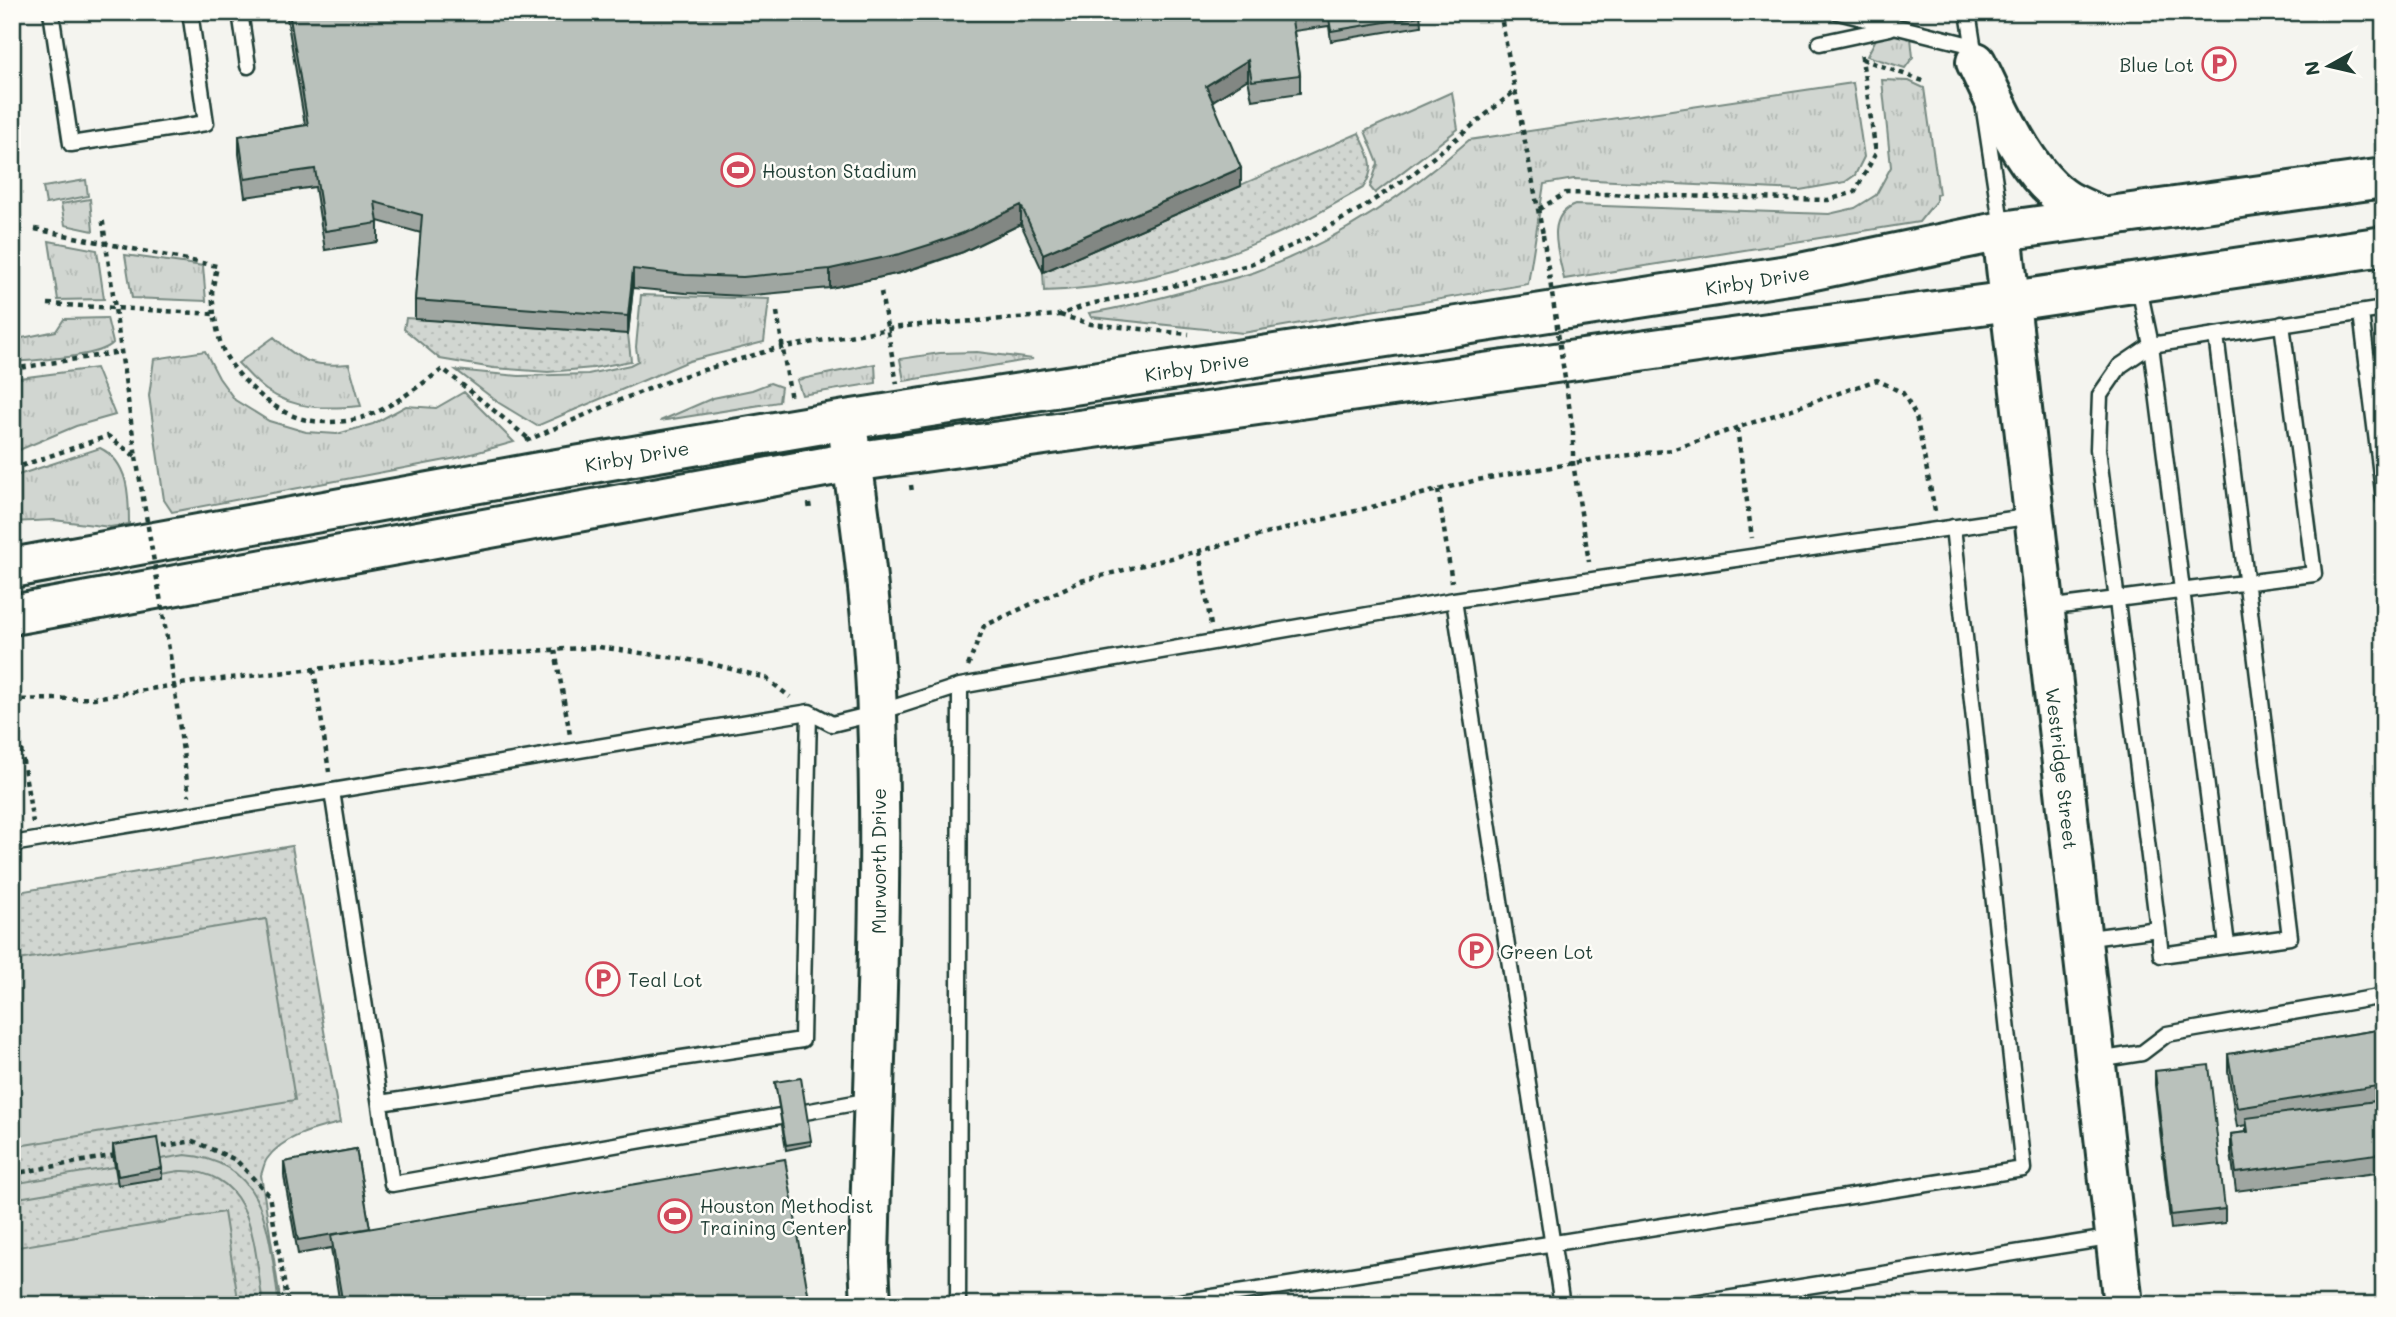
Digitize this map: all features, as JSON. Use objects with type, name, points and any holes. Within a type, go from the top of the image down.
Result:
[{"type":"main road","points":[[1975,54],[2007,124],[2034,170],[2066,200],[2103,217]]},
{"type":"main road","name":"Kirby Drive","points":[[12,568],[846,420],[1795,274],[2003,231],[2384,178]]},
{"type":"main road","name":"Westridge Street","points":[[2003,231],[2123,1305]]},
{"type":"main road","points":[[12,615],[852,462],[2011,301],[2384,246]]},
{"type":"main road","points":[[1347,344],[1354,391]]},
{"type":"main road","name":"Murworth Drive","points":[[846,420],[871,617],[877,713],[878,940],[872,1100],[869,1261],[871,1305]]},
{"type":"main road","points":[[287,518],[295,564]]},
{"type":"lane","points":[[51,12],[71,144],[206,123],[190,12]]},
{"type":"lane","points":[[240,12],[248,66]]},
{"type":"lane","points":[[1838,12],[1894,26],[1975,54]]},
{"type":"lane","points":[[1968,12],[2003,231]]},
{"type":"lane","points":[[1820,43],[1894,26]]},
{"type":"lane","points":[[2138,282],[2151,345],[2227,945]]},
{"type":"lane","points":[[2216,335],[2290,937],[2161,954],[2098,449],[2100,395],[2120,366],[2151,345],[2384,309]]},
{"type":"lane","points":[[2361,313],[2384,499]]},
{"type":"lane","points":[[2045,608],[2314,574],[2282,324]]},
{"type":"lane","points":[[2367,367],[2384,364]]},
{"type":"lane","points":[[12,844],[809,712],[832,724],[877,713],[960,686],[1454,600],[2035,516]]},
{"type":"lane","points":[[1162,1305],[2024,1169],[1954,527]]},
{"type":"lane","points":[[1454,600],[1562,1305]]},
{"type":"lane","points":[[958,1305],[960,686]]},
{"type":"lane","points":[[380,1103],[802,1040],[809,712]]},
{"type":"lane","points":[[331,791],[392,1184],[780,1116]]},
{"type":"lane","points":[[2082,939],[2158,929]]},
{"type":"lane","points":[[2095,1060],[2142,1053],[2167,1034],[2384,996]]},
{"type":"lane","points":[[805,1112],[872,1100]]},
{"type":"lane","points":[[1688,1305],[2116,1237]]},
{"type":"path","points":[[1500,12],[1539,209],[1573,431],[1573,463],[1591,580]]},
{"type":"path","points":[[1539,209],[1566,193],[1828,200],[1854,192],[1877,153],[1858,34]]},
{"type":"path","points":[[1862,59],[1926,82]]},
{"type":"path","points":[[521,444],[677,378],[740,358],[886,329],[1059,315],[1090,304],[1190,282],[1236,268],[1307,239],[1362,208],[1414,173],[1516,90]]},
{"type":"path","points":[[102,216],[136,457],[170,655],[191,814]]},
{"type":"path","points":[[35,229],[217,266],[212,292],[214,314],[225,354],[243,378],[266,400],[299,419],[327,422],[362,418],[386,407],[443,369],[530,439]]},
{"type":"path","points":[[881,292],[899,395]]},
{"type":"path","points":[[48,304],[214,314]]},
{"type":"path","points":[[777,312],[792,404]]},
{"type":"path","points":[[1059,315],[1091,324],[1195,334]]},
{"type":"path","points":[[12,369],[121,352]]},
{"type":"path","points":[[960,686],[984,626],[1081,581],[1477,480],[1573,463],[1672,450],[1877,380],[1903,393],[1916,416],[1938,530]]},
{"type":"path","points":[[1737,428],[1755,556]]},
{"type":"path","points":[[12,469],[108,436],[136,457]]},
{"type":"path","points":[[911,485],[912,492]]},
{"type":"path","points":[[1437,490],[1454,600]]},
{"type":"path","points":[[809,503],[810,510]]},
{"type":"path","points":[[1199,551],[1213,642]]},
{"type":"path","points":[[36,840],[13,700],[94,698],[174,685],[417,657],[599,647],[704,663],[766,678],[809,712]]},
{"type":"path","points":[[555,650],[573,751]]},
{"type":"path","points":[[314,669],[331,791]]},
{"type":"path","points":[[142,1150],[194,1141],[236,1160],[269,1195],[288,1305]]},
{"type":"path","points":[[12,1174],[129,1153]]},
{"type":"green space","points":[[1889,33],[1911,38],[1913,57],[1905,68],[1867,56],[1876,39]]},
{"type":"green space","points":[[1882,80],[1909,81],[1924,88],[1939,194],[1919,222],[1564,279],[1557,247],[1557,227],[1565,210],[1575,205],[1829,214],[1855,208],[1876,195],[1891,167]]},
{"type":"green space","points":[[1853,83],[1864,157],[1855,175],[1845,182],[1800,190],[1574,179],[1544,184],[1528,284],[1243,333],[1091,317],[1089,313],[1148,301],[1237,277],[1284,260],[1368,216],[1420,180],[1469,140]]},
{"type":"green space","points":[[1452,92],[1458,129],[1375,193],[1370,187],[1378,163],[1365,131]]},
{"type":"green space","points":[[1359,133],[1369,154],[1371,167],[1363,188],[1292,227],[1233,252],[1140,279],[1044,291],[1043,272]]},
{"type":"green space","points":[[86,180],[88,196],[46,204],[43,187]]},
{"type":"green space","points":[[90,199],[93,231],[65,225],[61,204]]},
{"type":"green space","points":[[49,241],[97,250],[104,299],[58,300]]},
{"type":"green space","points":[[125,255],[203,266],[206,301],[132,298]]},
{"type":"green space","points":[[641,295],[769,299],[764,342],[689,361],[537,426],[499,403],[456,370],[519,376],[588,374],[630,365],[638,361],[636,347]]},
{"type":"green space","points":[[107,318],[113,343],[106,348],[65,357],[12,362],[12,340],[56,331],[64,319]]},
{"type":"green space","points":[[406,318],[628,334],[631,361],[548,372],[493,368],[440,359],[404,329]]},
{"type":"green space","points":[[274,337],[308,361],[326,365],[349,364],[361,406],[324,408],[300,405],[277,397],[262,387],[238,363]]},
{"type":"green space","points":[[205,351],[219,378],[235,400],[269,421],[306,432],[337,434],[373,424],[406,406],[436,408],[464,392],[514,442],[457,458],[172,512],[164,500],[149,396],[154,359]]},
{"type":"green space","points":[[977,352],[1033,359],[904,381],[900,359],[940,353]]},
{"type":"green space","points":[[875,364],[876,383],[802,395],[797,380]]},
{"type":"green space","points":[[96,368],[115,415],[76,426],[12,453],[12,379]]},
{"type":"green space","points":[[770,383],[781,387],[779,402],[660,421],[713,398],[752,390]]},
{"type":"green space","points":[[100,448],[110,454],[122,471],[129,502],[129,524],[110,527],[54,520],[12,522],[12,477]]},
{"type":"green space","points":[[292,846],[340,1123],[291,1139],[274,1151],[264,1165],[261,1175],[281,1305],[12,1305],[12,893]]},
{"type":"green space","points":[[266,919],[295,1100],[12,1147],[12,961]]},
{"type":"green space","points":[[185,1155],[213,1161],[234,1172],[249,1188],[260,1207],[267,1230],[279,1305],[263,1305],[253,1237],[237,1197],[223,1183],[204,1174],[179,1171],[12,1199],[12,1184]]},
{"type":"green space","points":[[224,1212],[239,1305],[12,1305],[12,1248]]},
{"type":"building","name":"Houston Stadium","points":[[289,12],[1295,12],[1291,13],[1300,75],[1252,81],[1248,60],[1206,86],[1241,168],[1043,254],[1021,205],[963,233],[932,244],[830,269],[743,277],[685,275],[633,269],[628,316],[415,300],[422,215],[375,202],[378,223],[325,231],[315,169],[245,179],[239,136],[308,125]]},
{"type":"building","points":[[1360,12],[1420,12],[1421,16],[1331,31],[1329,18]]},
{"type":"building","points":[[2384,1029],[2384,1085],[2237,1108],[2228,1054]]},
{"type":"building","points":[[2209,1065],[2225,1209],[2171,1215],[2155,1071]]},
{"type":"building","points":[[801,1078],[811,1141],[786,1145],[775,1082]]},
{"type":"building","points":[[2384,1100],[2384,1153],[2236,1173],[2231,1134],[2248,1132],[2246,1118]]},
{"type":"building","points":[[157,1138],[162,1168],[118,1176],[113,1145]]},
{"type":"building","points":[[356,1149],[370,1228],[298,1240],[284,1162]]},
{"type":"building","name":"Houston Methodist Training Center","points":[[785,1159],[810,1305],[343,1305],[331,1235]]},
{"type":"building","points":[[2235,1301],[2236,1305],[2204,1305]]},
{"type":"place","name":"Blue Lot","points":[[2219,64]]},
{"type":"place","name":"Houston Stadium","points":[[738,170]]},
{"type":"place","name":"Green Lot","points":[[1476,951]]},
{"type":"place","name":"Teal Lot","points":[[603,979]]},
{"type":"place","name":"Houston Methodist Training Center","points":[[675,1216]]}]
